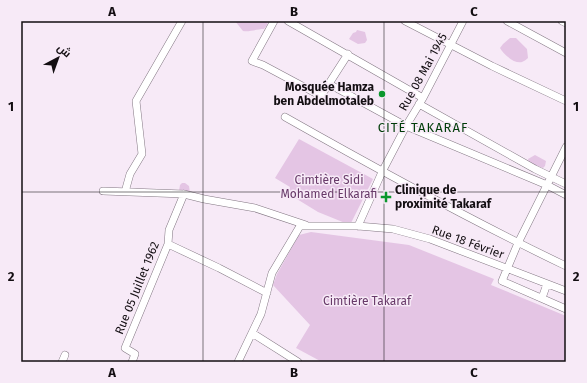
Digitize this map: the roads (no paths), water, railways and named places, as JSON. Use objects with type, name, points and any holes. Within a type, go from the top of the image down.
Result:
[{"type":"street","points":[[125,192],[130,174],[142,154],[136,101],[182,21]]},
{"type":"street","points":[[274,21],[252,61],[263,65],[321,96],[348,54]]},
{"type":"street","points":[[288,21],[348,54],[421,101],[535,169],[566,184]]},
{"type":"street","points":[[405,21],[492,66],[566,101]]},
{"type":"street","name":"Rue 08 Mai 1945","points":[[358,226],[382,172],[463,21]]},
{"type":"street","points":[[507,21],[566,53]]},
{"type":"street","points":[[562,21],[566,23]]},
{"type":"street","points":[[329,84],[406,126],[547,185],[566,195]]},
{"type":"street","points":[[285,117],[382,172],[518,243],[566,266]]},
{"type":"street","points":[[566,147],[518,243],[502,281],[566,309]]},
{"type":"street","points":[[103,191],[184,194],[255,208],[309,225]]},
{"type":"street","name":"Rue 05 Juillet 1962","points":[[132,362],[135,354],[124,348],[168,244],[169,230],[184,194]]},
{"type":"street","points":[[238,362],[261,314],[272,273],[300,226],[358,226]]},
{"type":"street","name":"Rue 18 Février","points":[[358,226],[392,229],[430,240],[566,291]]},
{"type":"street","points":[[168,244],[267,293]]},
{"type":"street","points":[[542,298],[547,284]]},
{"type":"street","points":[[252,333],[298,362]]},
{"type":"place","name":"Mosquée Hamza ben Abdelmotaleb","points":[[382,94]]},
{"type":"place","name":"Clinique de proximité Takaraf","points":[[386,197]]},
{"type":"district","name":"CITÉ TAKARAF","points":[[423,127]]},
{"type":"park label","name":"Cimtière Sidi Mohamed Elkarafi","points":[[329,187]]},
{"type":"park label","name":"Cimtière Takaraf","points":[[367,301]]}]
